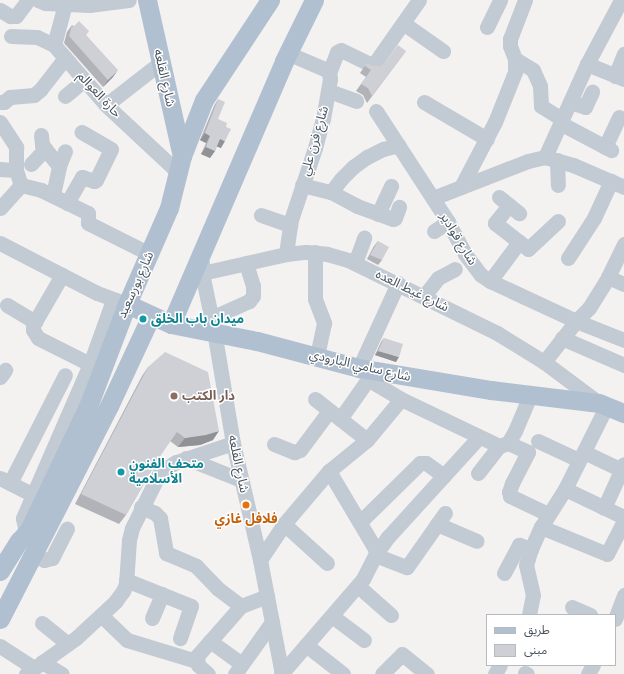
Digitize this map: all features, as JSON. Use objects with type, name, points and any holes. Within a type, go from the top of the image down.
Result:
[{"type":"main road","name":"شارع القلعه","points":[[147,0],[180,165]]},
{"type":"main road","name":"شارع بورسعيد","points":[[0,571],[29,530],[89,404],[117,304],[150,254],[169,208],[180,165],[204,100],[270,0]]},
{"type":"main road","points":[[171,324],[287,53],[314,0]]},
{"type":"main road","name":"شارع سامي البارودي","points":[[117,304],[171,324],[213,324],[364,373],[610,407]]},
{"type":"main road","name":"شارع بورسعيد","points":[[0,619],[6,594],[33,554],[109,406],[151,316]]},
{"type":"street","points":[[0,10],[10,16],[16,16],[28,0]]},
{"type":"street","points":[[38,0],[65,4],[90,5],[128,0]]},
{"type":"street","points":[[419,0],[403,23],[443,51]]},
{"type":"street","points":[[487,27],[500,0]]},
{"type":"street","points":[[462,187],[487,139],[504,102],[515,72],[515,58],[510,46],[510,38],[525,0]]},
{"type":"street","points":[[558,184],[551,159],[561,121],[587,64],[621,0]]},
{"type":"street","points":[[54,45],[65,4]]},
{"type":"street","name":"شارع فرن علي","points":[[286,254],[290,225],[315,148],[328,91],[329,73],[337,52],[340,50],[370,64],[374,64],[403,23]]},
{"type":"street","name":"حارة العوالم","points":[[11,36],[38,37],[54,45],[106,104],[180,165]]},
{"type":"street","points":[[287,53],[327,70],[329,73]]},
{"type":"street","points":[[587,64],[620,78],[624,54]]},
{"type":"street","points":[[0,102],[4,102],[10,97],[34,95],[40,90],[65,58]]},
{"type":"street","points":[[515,58],[533,70],[540,86],[541,106],[561,121],[608,148],[619,117]]},
{"type":"street","points":[[106,104],[160,63]]},
{"type":"street","points":[[65,96],[84,80]]},
{"type":"street","points":[[328,91],[356,100]]},
{"type":"street","points":[[570,102],[585,107],[592,92]]},
{"type":"street","points":[[424,102],[487,139]]},
{"type":"street","name":"شارع قوادير","points":[[376,111],[433,198],[474,267],[490,281],[576,321],[624,340]]},
{"type":"street","points":[[0,122],[16,147],[16,170],[21,185]]},
{"type":"street","points":[[67,203],[82,177],[94,181],[96,180],[111,148],[82,132]]},
{"type":"street","points":[[41,135],[40,143],[59,166]]},
{"type":"street","points":[[331,192],[341,179],[357,163],[382,149],[399,145]]},
{"type":"street","points":[[31,164],[45,149]]},
{"type":"street","points":[[53,195],[59,166],[65,151]]},
{"type":"street","points":[[433,198],[528,161],[551,159],[618,184],[568,258]]},
{"type":"street","points":[[0,169],[16,170]]},
{"type":"street","points":[[21,185],[53,195],[88,214],[88,223],[150,254]]},
{"type":"street","points":[[0,208],[21,185]]},
{"type":"street","points":[[302,185],[331,192],[357,206],[394,219],[399,207]]},
{"type":"street","points":[[378,214],[391,186]]},
{"type":"street","points":[[509,205],[495,223],[529,249],[558,221]]},
{"type":"street","points":[[261,215],[290,225]]},
{"type":"street","points":[[434,231],[448,222]]},
{"type":"street","points":[[355,263],[364,238]]},
{"type":"street","points":[[490,281],[519,242]]},
{"type":"street","points":[[0,243],[60,278]]},
{"type":"street","points":[[544,362],[576,321],[589,308],[608,277],[624,244]]},
{"type":"street","points":[[315,252],[315,300],[324,323],[317,357]]},
{"type":"street","name":"شارع غيط العده","points":[[202,273],[286,254],[315,252],[327,254],[355,263],[398,283],[417,297],[457,320],[497,333],[544,362],[610,407]]},
{"type":"street","name":"شارع القلعه","points":[[202,254],[202,273],[213,324],[233,442],[260,560],[282,673]]},
{"type":"street","points":[[17,261],[60,278],[117,304],[23,518],[23,523],[29,530]]},
{"type":"street","points":[[213,324],[249,301],[253,296],[253,286],[246,263]]},
{"type":"street","points":[[417,297],[438,278],[455,269]]},
{"type":"street","points":[[608,277],[624,284]]},
{"type":"street","points":[[60,278],[35,322],[33,330],[38,338],[90,364]]},
{"type":"street","points":[[274,444],[294,452],[300,450],[334,415],[364,373],[398,283]]},
{"type":"street","points":[[7,305],[35,322]]},
{"type":"street","points":[[562,338],[624,365]]},
{"type":"street","points":[[364,373],[401,399],[479,437],[528,452],[509,492],[512,498],[545,520],[607,554],[624,520]]},
{"type":"street","points":[[33,495],[5,480],[65,375]]},
{"type":"street","points":[[478,473],[516,431],[530,396]]},
{"type":"street","points":[[315,399],[367,440]]},
{"type":"street","points":[[260,560],[284,524],[329,471],[367,440],[401,399]]},
{"type":"street","points":[[529,614],[533,595],[526,565],[531,550],[545,520],[565,489],[610,407]]},
{"type":"street","points":[[282,673],[358,586],[368,572],[376,554],[388,537],[479,437]]},
{"type":"street","points":[[538,441],[623,468],[604,508]]},
{"type":"street","points":[[34,668],[68,644],[115,602],[123,591],[126,580],[129,540],[132,528],[141,507],[160,472],[166,466],[233,442]]},
{"type":"street","points":[[186,458],[241,480]]},
{"type":"street","points":[[360,522],[420,463],[426,463],[444,476]]},
{"type":"street","points":[[329,471],[360,522],[376,554],[403,567],[408,567],[441,518],[467,540]]},
{"type":"street","points":[[565,489],[624,517]]},
{"type":"street","points":[[141,507],[155,513],[160,518],[166,553],[196,566],[217,588],[240,606]]},
{"type":"street","points":[[284,524],[327,564]]},
{"type":"street","points":[[33,554],[44,560],[52,558],[67,529]]},
{"type":"street","points":[[504,573],[519,545],[531,550]]},
{"type":"street","points":[[126,580],[191,606],[180,638]]},
{"type":"street","points":[[358,586],[391,615]]},
{"type":"street","points":[[152,618],[162,594]]},
{"type":"street","points":[[196,661],[197,656],[240,606],[267,596]]},
{"type":"street","points":[[616,616],[624,596]]},
{"type":"street","points":[[572,608],[587,614]]},
{"type":"street","points":[[101,615],[127,640],[196,661],[198,665],[208,674]]},
{"type":"street","points":[[332,616],[364,640]]},
{"type":"street","points":[[210,641],[239,669],[272,622]]},
{"type":"street","points":[[42,623],[68,644]]},
{"type":"street","points":[[306,645],[343,674]]},
{"type":"street","points":[[0,646],[34,668],[62,674]]},
{"type":"street","points":[[382,674],[402,654],[427,674]]},
{"type":"building","points":[[79,21],[89,31],[86,35],[118,70],[108,80],[69,36],[72,25],[73,27]]},
{"type":"building","points":[[398,45],[406,51],[372,96],[368,88],[361,84],[371,70],[365,66],[367,63],[375,66],[383,65]]},
{"type":"building","points":[[218,99],[225,102],[218,119],[227,123],[226,127],[231,129],[225,141],[220,139],[215,151],[206,147],[210,136],[205,133]]},
{"type":"building","points":[[378,241],[389,247],[382,260],[370,255]]},
{"type":"building","points":[[384,338],[403,344],[399,357],[378,351]]},
{"type":"building","points":[[165,352],[208,372],[219,431],[206,435],[185,438],[177,432],[158,459],[126,515],[81,494],[148,367]]},
{"type":"place","name":"ميدان باب الخلق","points":[[143,319]]},
{"type":"place","name":"دار الكتب","points":[[174,396]]},
{"type":"place","name":"متحف الفنون الأسلامية","points":[[121,472]]},
{"type":"place","name":"فلافل غازي","points":[[246,505]]}]
